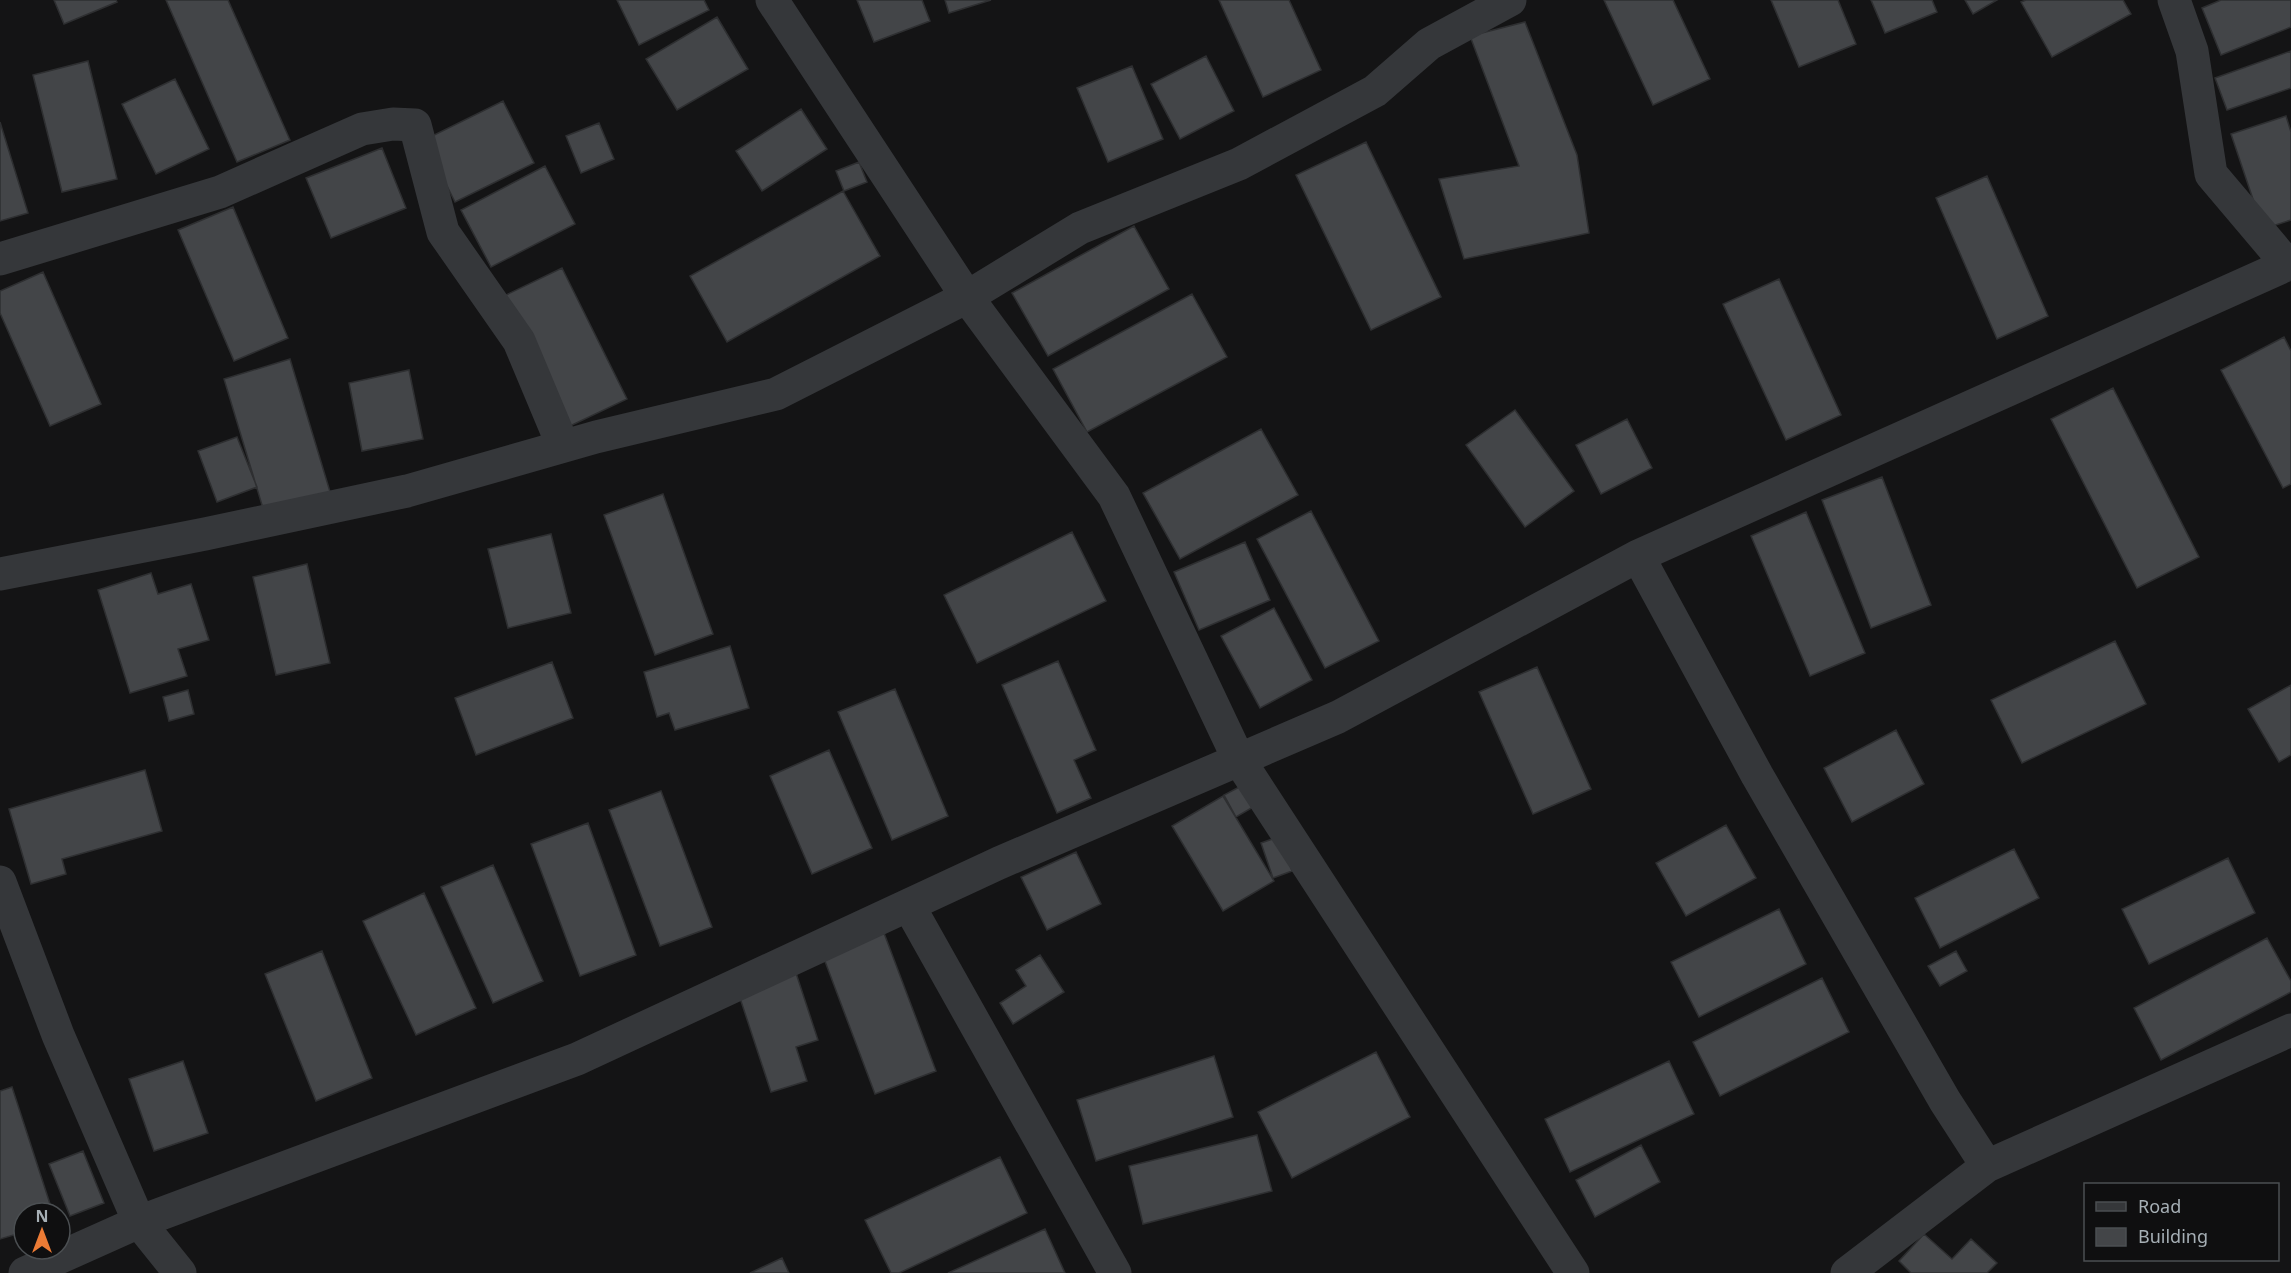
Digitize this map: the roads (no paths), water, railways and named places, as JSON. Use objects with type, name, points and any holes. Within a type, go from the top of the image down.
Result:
[{"type":"street","points":[[772,0],[967,297],[1114,496],[1238,758],[1573,1273]]},
{"type":"street","points":[[0,574],[407,491],[563,446],[776,393],[967,297],[1080,228],[1239,164],[1376,91],[1429,44],[1510,0]]},
{"type":"street","points":[[25,1273],[139,1222],[577,1059],[1009,858],[1338,717],[1638,556],[2289,263],[2211,174],[2192,51],[2174,0]]},
{"type":"street","points":[[0,259],[219,192],[362,129],[393,124],[415,125],[443,232],[519,341],[563,446]]},
{"type":"street","points":[[1638,556],[1757,775],[1945,1101],[1987,1166]]},
{"type":"street","points":[[0,882],[58,1035],[139,1222],[180,1273]]},
{"type":"street","points":[[909,906],[1116,1273]]},
{"type":"street","points":[[1847,1273],[1987,1166],[2291,1030]]}]
